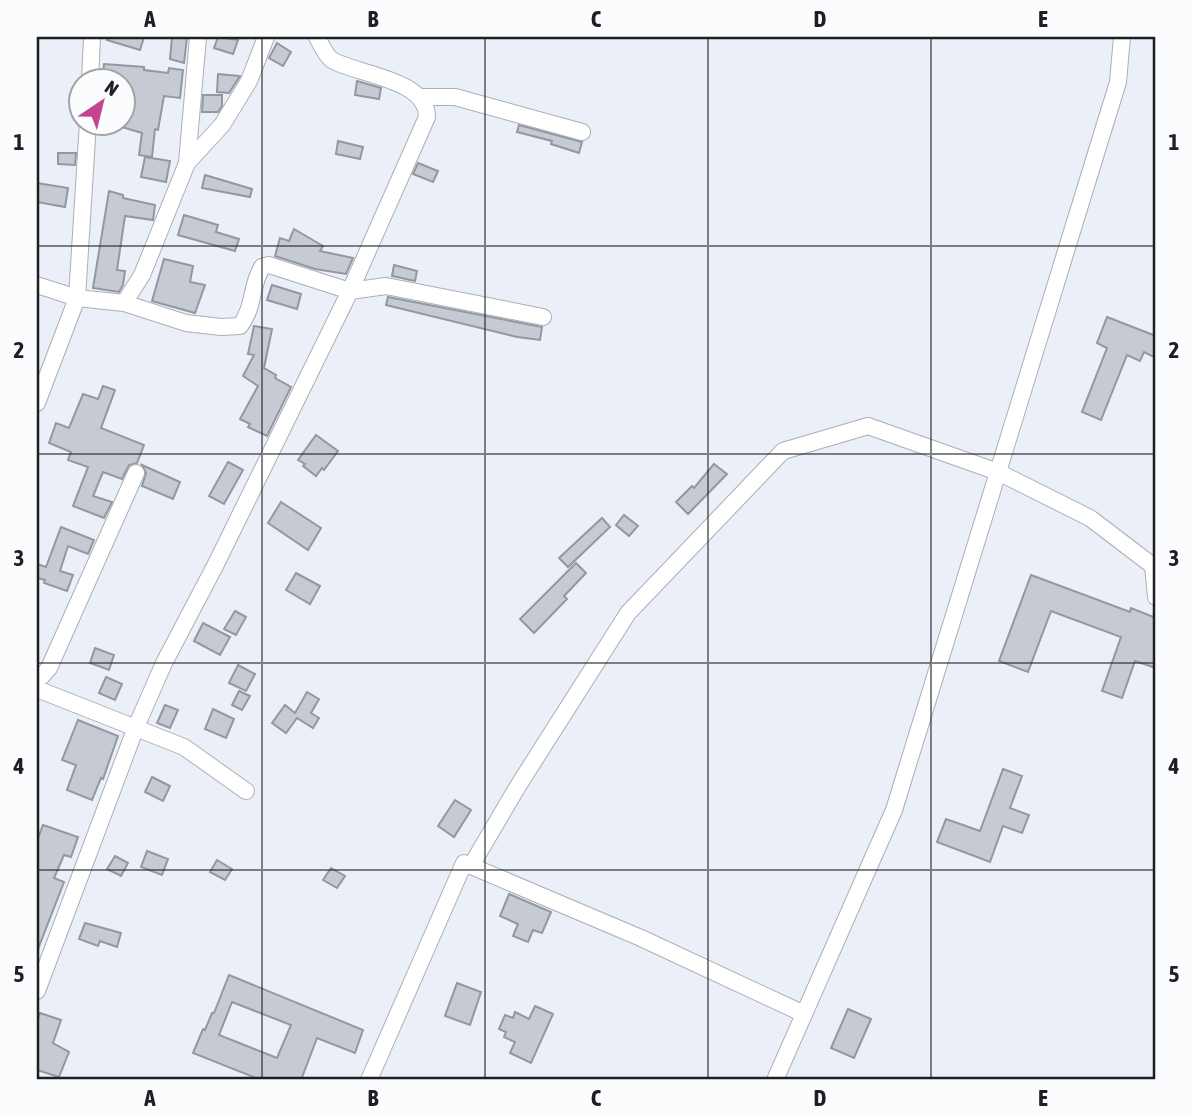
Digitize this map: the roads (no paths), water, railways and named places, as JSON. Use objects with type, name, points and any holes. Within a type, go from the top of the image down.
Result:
[{"type":"street","points":[[91,66],[92,37]]},
{"type":"street","points":[[124,303],[142,275],[187,163],[198,37]]},
{"type":"street","points":[[187,163],[222,125],[249,81],[266,37]]},
{"type":"street","points":[[37,991],[136,727],[164,663],[228,541],[350,291],[427,117],[427,107],[419,97],[401,84],[328,58],[317,37]]},
{"type":"street","points":[[775,1080],[894,810],[1118,82],[1122,37]]},
{"type":"street","points":[[419,97],[455,97],[582,132]]},
{"type":"street","points":[[37,403],[77,298],[87,136]]},
{"type":"street","points":[[37,285],[77,298],[124,303],[186,323],[240,326],[252,303],[256,277],[261,267],[269,265],[350,291],[386,286],[543,317]]},
{"type":"street","points":[[471,866],[518,786],[628,613],[783,452],[868,426],[998,472],[1090,518],[1153,566],[1156,597]]},
{"type":"street","points":[[37,675],[42,676],[49,668],[136,473]]},
{"type":"street","points":[[37,689],[184,747],[246,791]]},
{"type":"street","points":[[369,1080],[464,863],[641,938],[804,1013]]}]
